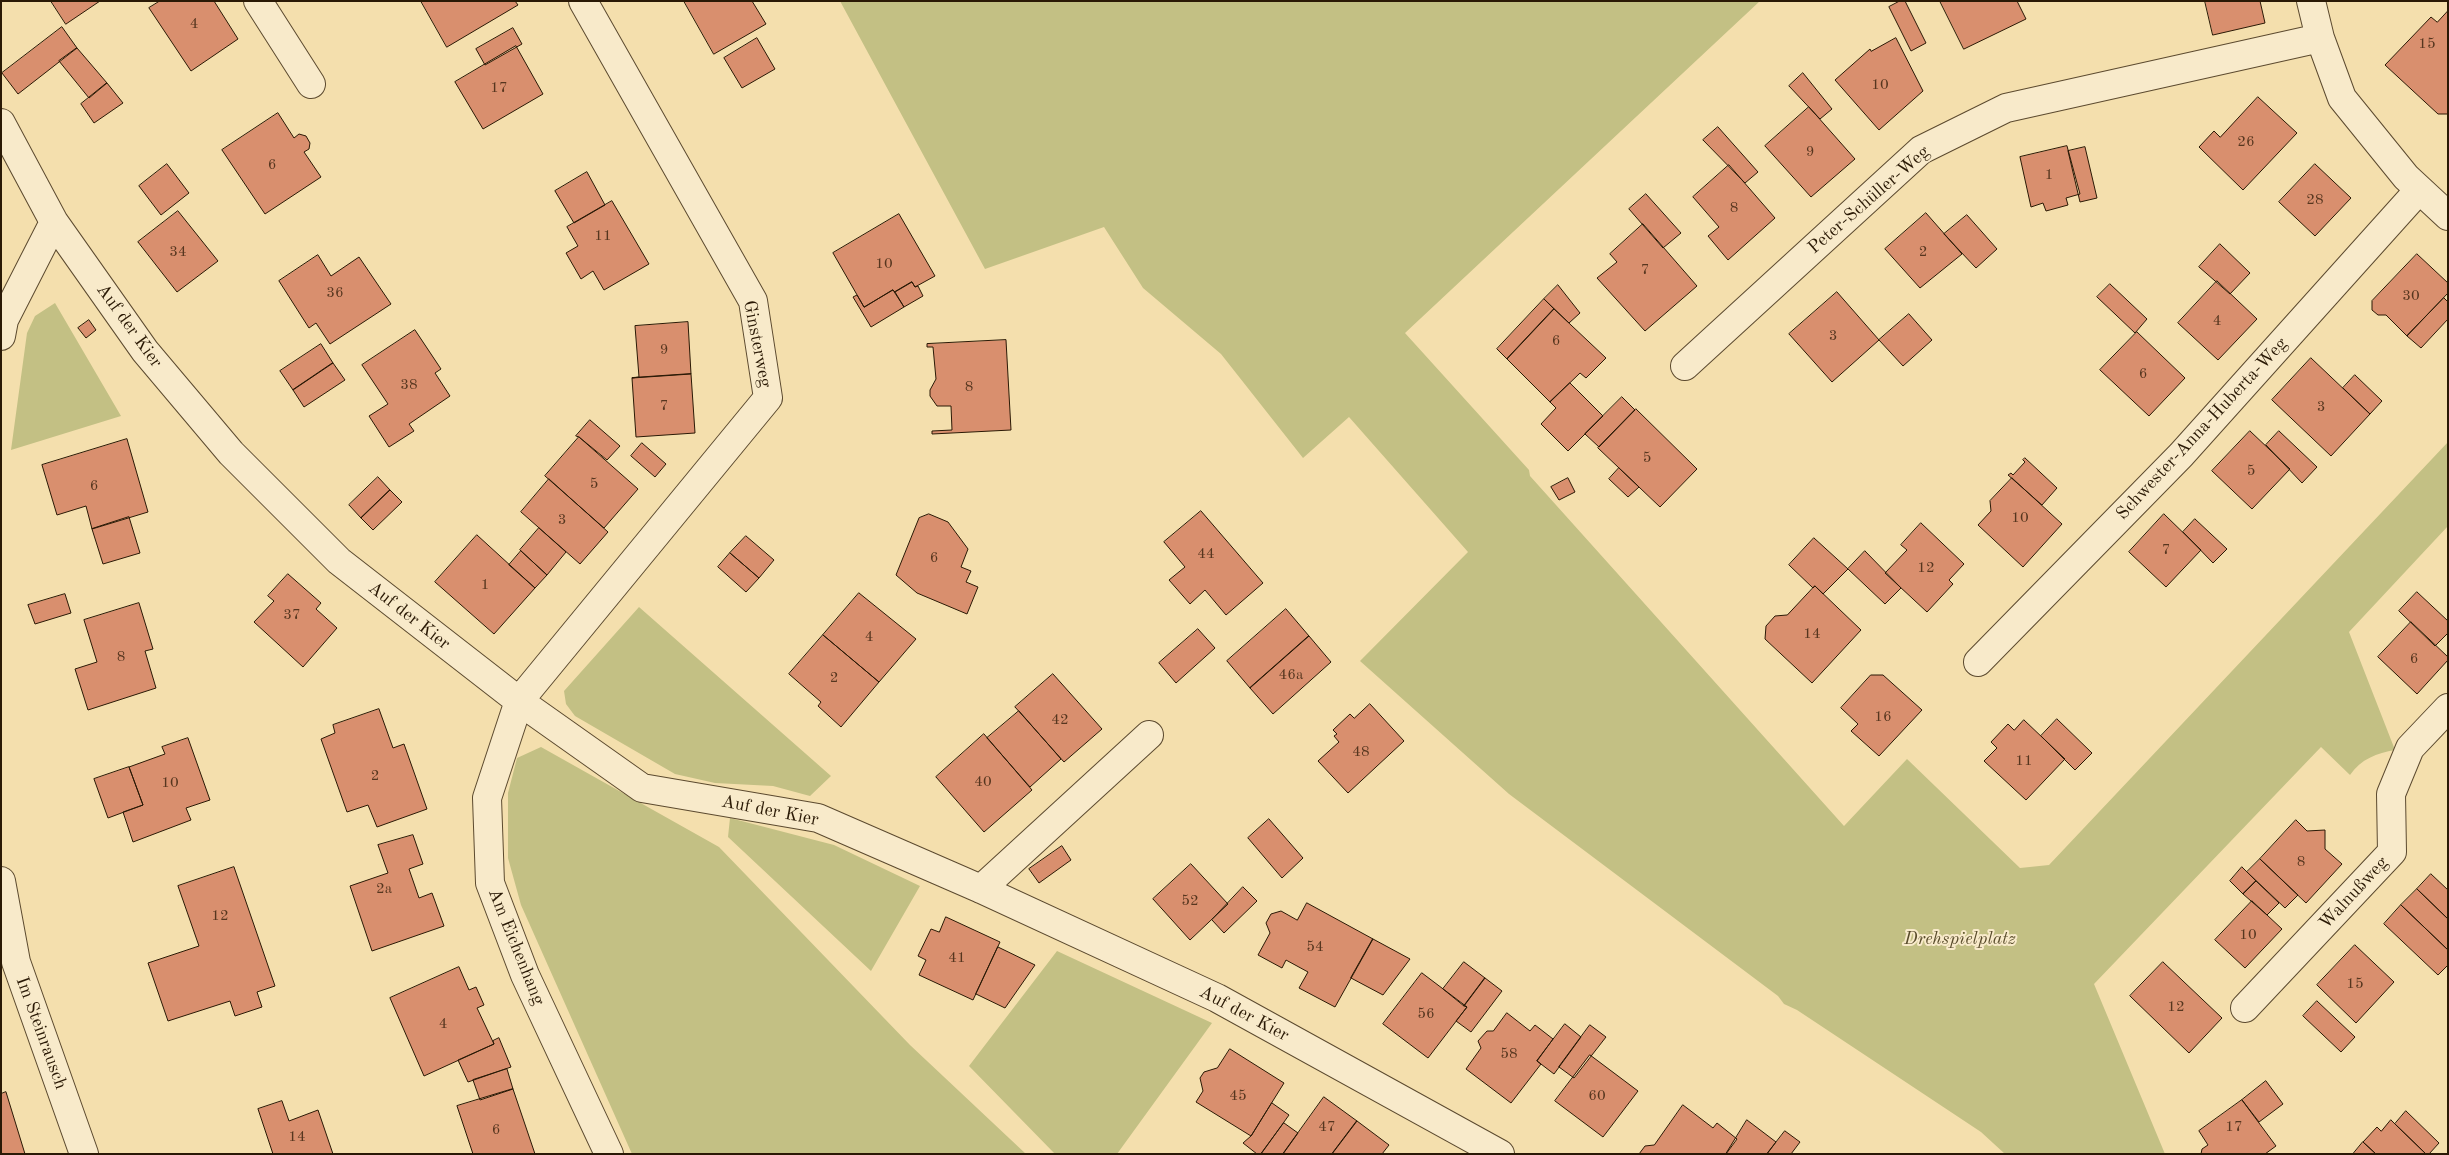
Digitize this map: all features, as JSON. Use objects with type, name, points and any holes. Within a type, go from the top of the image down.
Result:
[{"type":"street","points":[[258,1],[311,84]]},
{"type":"street","name":"Ginsterweg","points":[[519,701],[768,398],[753,301],[583,1]]},
{"type":"street","points":[[2311,1],[2320,38],[2342,98],[2387,156],[2419,190],[2448,216]]},
{"type":"street","name":"Peter-Schüller-Weg","points":[[1685,366],[1921,150],[2006,108],[2320,38]]},
{"type":"street","name":"Auf der Kier","points":[[1,123],[54,222],[145,351],[231,453],[339,561],[519,701],[642,788],[818,818],[981,889],[1217,998],[1500,1154]]},
{"type":"street","name":"Schwester-Anna-Huberta-Weg","points":[[1978,662],[2181,455],[2419,190]]},
{"type":"street","points":[[1,336],[4,320],[54,222]]},
{"type":"street","name":"Am Eichenhang","points":[[519,701],[487,798],[490,883],[525,975],[609,1154]]},
{"type":"street","name":"Walnußweg","points":[[2245,1008],[2392,852],[2391,794],[2410,748],[2448,708]]},
{"type":"street","points":[[981,889],[1149,735]]},
{"type":"street","name":"Im Steinrausch","points":[[1,881],[16,962],[84,1154]]},
{"type":"green space","name":"Drehspielplatz","points":[[840,1],[1760,1],[1405,333],[1529,470],[1530,476],[1844,826],[1907,759],[2020,868],[2049,865],[2448,442],[2448,526],[2349,632],[2395,750],[2382,753],[2364,761],[2350,775],[2321,747],[2094,984],[2165,1154],[2005,1154],[1981,1132],[1797,1010],[1784,1004],[1778,996],[1509,794],[1360,661],[1468,552],[1349,417],[1303,458],[1221,354],[1143,288],[1104,227],[985,269]]},
{"type":"green space","points":[[55,303],[121,416],[11,450],[27,333],[35,316]]},
{"type":"green space","points":[[639,607],[831,776],[810,796],[773,786],[715,783],[675,774],[575,716],[566,704],[564,691]]},
{"type":"green space","points":[[541,747],[719,847],[910,1045],[1026,1154],[632,1154],[521,905],[508,858],[508,793],[517,758]]},
{"type":"green space","points":[[730,818],[834,845],[920,886],[871,971],[728,837]]},
{"type":"green space","points":[[1057,951],[1212,1023],[1117,1154],[1055,1154],[969,1066]]},
{"type":"building","points":[[51,1],[100,1],[66,24]]},
{"type":"building","points":[[160,1],[214,1],[238,39],[191,71],[149,8]]},
{"type":"building","points":[[421,1],[515,1],[518,5],[447,47]]},
{"type":"building","points":[[684,1],[752,1],[766,24],[714,54]]},
{"type":"building","points":[[1900,1],[1905,1],[1926,43],[1911,51],[1889,7]]},
{"type":"building","points":[[1940,1],[2017,1],[2026,19],[1964,49]]},
{"type":"building","points":[[2205,1],[2260,1],[2265,23],[2213,35]]},
{"type":"building","points":[[2448,11],[2448,114],[2438,114],[2385,65],[2431,17],[2437,22]]},
{"type":"building","points":[[62,27],[77,48],[18,94],[2,73]]},
{"type":"building","points":[[513,28],[522,44],[485,65],[476,49]]},
{"type":"building","points":[[757,38],[775,69],[742,88],[724,58]]},
{"type":"building","points":[[1896,38],[1923,91],[1879,130],[1835,80],[1870,49],[1871,51]]},
{"type":"building","points":[[516,46],[543,94],[483,129],[455,82]]},
{"type":"building","points":[[77,48],[107,83],[89,98],[59,61]]},
{"type":"building","points":[[1803,73],[1832,109],[1820,119],[1789,86]]},
{"type":"building","points":[[107,83],[123,103],[94,123],[81,104]]},
{"type":"building","points":[[2258,97],[2297,133],[2243,190],[2199,147],[2214,131],[2220,137]]},
{"type":"building","points":[[1809,107],[1855,159],[1811,197],[1765,146]]},
{"type":"building","points":[[278,113],[294,138],[299,134],[306,136],[310,143],[309,149],[304,152],[321,177],[265,214],[222,150]]},
{"type":"building","points":[[1718,127],[1758,172],[1745,183],[1703,140]]},
{"type":"building","points":[[2067,146],[2080,194],[2066,198],[2068,205],[2046,211],[2043,203],[2031,207],[2020,157]]},
{"type":"building","points":[[2085,147],[2097,198],[2080,202],[2068,151]]},
{"type":"building","points":[[167,164],[189,193],[161,215],[139,186]]},
{"type":"building","points":[[2315,164],[2351,198],[2315,236],[2279,202]]},
{"type":"building","points":[[1729,165],[1775,218],[1728,260],[1708,236],[1719,227],[1693,197]]},
{"type":"building","points":[[587,172],[605,205],[574,223],[555,191]]},
{"type":"building","points":[[1646,194],[1681,233],[1663,248],[1629,209]]},
{"type":"building","points":[[612,201],[649,264],[604,290],[593,271],[581,279],[566,253],[578,246],[567,227]]},
{"type":"building","points":[[178,211],[218,261],[177,292],[138,242]]},
{"type":"building","points":[[1926,213],[1962,254],[1920,288],[1885,249]]},
{"type":"building","points":[[899,214],[935,276],[915,287],[912,282],[895,292],[893,290],[864,307],[833,253]]},
{"type":"building","points":[[1967,215],[1997,249],[1976,268],[1944,234]]},
{"type":"building","points":[[1643,224],[1697,286],[1645,331],[1597,278],[1617,262],[1610,254]]},
{"type":"building","points":[[2220,244],[2250,273],[2230,294],[2199,267]]},
{"type":"building","points":[[2417,254],[2448,283],[2448,293],[2407,336],[2386,315],[2378,315],[2372,310],[2372,301]]},
{"type":"building","points":[[318,255],[331,276],[359,257],[391,304],[330,344],[316,323],[309,328],[279,281]]},
{"type":"building","points":[[2217,281],[2257,319],[2218,360],[2178,323]]},
{"type":"building","points":[[912,282],[915,287],[918,286],[923,296],[904,307],[895,292]]},
{"type":"building","points":[[2110,284],[2147,319],[2135,333],[2097,297]]},
{"type":"building","points":[[1558,285],[1580,313],[1569,323],[1544,299]]},
{"type":"building","points":[[893,290],[904,307],[871,327],[853,297],[857,295],[864,307]]},
{"type":"building","points":[[1837,292],[1879,340],[1832,382],[1789,334]]},
{"type":"building","points":[[2444,298],[2448,302],[2448,319],[2421,348],[2407,336]]},
{"type":"building","points":[[1544,299],[1554,309],[1507,359],[1497,349]]},
{"type":"building","points":[[1554,309],[1606,358],[1586,378],[1580,373],[1550,402],[1507,359]]},
{"type":"building","points":[[1909,314],[1932,340],[1903,366],[1879,340]]},
{"type":"building","points":[[89,320],[96,330],[86,338],[78,328]]},
{"type":"building","points":[[688,322],[691,374],[632,378],[639,377],[635,326]]},
{"type":"building","points":[[415,330],[441,369],[435,373],[450,396],[409,424],[414,431],[389,447],[369,416],[388,404],[362,365]]},
{"type":"building","points":[[2137,332],[2185,378],[2149,416],[2100,370]]},
{"type":"building","points":[[1006,340],[1011,430],[932,434],[932,431],[952,430],[951,406],[937,406],[930,396],[930,390],[936,379],[933,347],[927,347],[927,344]]},
{"type":"building","points":[[321,344],[333,363],[293,390],[280,371]]},
{"type":"building","points":[[2311,358],[2370,414],[2331,456],[2272,400]]},
{"type":"building","points":[[333,363],[345,380],[304,407],[293,390]]},
{"type":"building","points":[[691,374],[695,433],[636,437],[632,378]]},
{"type":"building","points":[[2355,375],[2382,401],[2370,414],[2343,388]]},
{"type":"building","points":[[1570,383],[1603,416],[1568,451],[1541,424],[1556,408],[1550,402]]},
{"type":"building","points":[[1622,397],[1635,410],[1599,447],[1585,434]]},
{"type":"building","points":[[1636,409],[1697,469],[1660,507],[1598,448]]},
{"type":"building","points":[[590,420],[620,446],[607,460],[576,436]]},
{"type":"building","points":[[2250,431],[2290,469],[2252,509],[2212,471]]},
{"type":"building","points":[[2279,431],[2317,467],[2302,483],[2266,445]]},
{"type":"building","points":[[579,437],[638,489],[604,528],[545,476]]},
{"type":"building","points":[[127,439],[148,512],[92,529],[86,506],[57,515],[42,465]]},
{"type":"building","points":[[642,443],[666,464],[655,477],[631,456]]},
{"type":"building","points":[[2025,458],[2057,488],[2042,505],[2008,475],[2011,473],[2013,475],[2025,462],[2023,460]]},
{"type":"building","points":[[1619,468],[1639,487],[1628,497],[1609,479]]},
{"type":"building","points":[[378,477],[390,490],[361,518],[349,505]]},
{"type":"building","points":[[1568,478],[1575,492],[1559,500],[1551,487]]},
{"type":"building","points":[[2012,478],[2062,524],[2023,567],[1978,525],[1991,511],[1990,501]]},
{"type":"building","points":[[549,479],[608,532],[580,564],[521,512]]},
{"type":"building","points":[[390,490],[402,502],[373,530],[361,518]]},
{"type":"building","points":[[1201,511],[1263,583],[1226,615],[1205,590],[1190,604],[1169,580],[1185,567],[1164,542]]},
{"type":"building","points":[[929,514],[948,522],[968,549],[961,567],[971,571],[966,582],[978,587],[967,614],[917,593],[896,575],[919,518]]},
{"type":"building","points":[[2164,514],[2201,550],[2166,587],[2129,552]]},
{"type":"building","points":[[129,517],[140,553],[103,564],[92,529]]},
{"type":"building","points":[[2195,519],[2227,549],[2213,563],[2183,532]]},
{"type":"building","points":[[1921,523],[1964,564],[1949,580],[1953,584],[1927,612],[1885,573],[1907,550],[1901,545]]},
{"type":"building","points":[[539,528],[566,552],[547,575],[520,550]]},
{"type":"building","points":[[477,535],[535,588],[494,634],[435,582]]},
{"type":"building","points":[[746,536],[774,560],[759,578],[730,553]]},
{"type":"building","points":[[1814,538],[1848,569],[1823,594],[1815,586],[1813,588],[1789,565]]},
{"type":"building","points":[[521,551],[547,575],[535,588],[509,565]]},
{"type":"building","points":[[1865,551],[1901,588],[1885,604],[1848,569]]},
{"type":"building","points":[[730,553],[759,578],[746,592],[718,567]]},
{"type":"building","points":[[288,574],[321,603],[316,609],[337,628],[303,667],[254,622],[274,601],[268,596]]},
{"type":"building","points":[[1815,586],[1861,630],[1812,683],[1765,639],[1766,626],[1775,616],[1787,615]]},
{"type":"building","points":[[2417,592],[2448,621],[2448,633],[2435,646],[2399,611]]},
{"type":"building","points":[[859,593],[916,639],[879,682],[823,635]]},
{"type":"building","points":[[65,594],[71,613],[35,624],[28,605]]},
{"type":"building","points":[[139,603],[153,649],[145,651],[156,688],[88,710],[75,669],[97,662],[84,620]]},
{"type":"building","points":[[1286,609],[1309,636],[1250,688],[1227,661]]},
{"type":"building","points":[[2411,622],[2448,657],[2448,660],[2417,694],[2378,657]]},
{"type":"building","points":[[1198,629],[1215,648],[1176,683],[1159,663]]},
{"type":"building","points":[[823,635],[879,682],[841,727],[818,706],[821,702],[789,674]]},
{"type":"building","points":[[1309,636],[1331,662],[1273,714],[1250,688]]},
{"type":"building","points":[[1053,674],[1102,729],[1064,762],[1015,707]]},
{"type":"building","points":[[1871,675],[1883,675],[1922,710],[1879,756],[1851,731],[1858,724],[1841,708]]},
{"type":"building","points":[[1370,704],[1404,741],[1348,793],[1318,761],[1339,742],[1334,736],[1337,734],[1333,730],[1350,714],[1354,718]]},
{"type":"building","points":[[379,709],[393,748],[404,744],[427,809],[377,827],[368,805],[347,812],[321,739],[335,733],[333,725]]},
{"type":"building","points":[[1019,711],[1061,759],[1030,787],[987,738]]},
{"type":"building","points":[[2057,719],[2092,753],[2075,770],[2041,736]]},
{"type":"building","points":[[2024,720],[2065,759],[2026,800],[1984,761],[1997,748],[1991,742],[2008,724],[2014,730]]},
{"type":"building","points":[[984,734],[1032,790],[984,832],[936,777]]},
{"type":"building","points":[[188,738],[210,800],[186,808],[191,820],[133,842],[123,812],[143,805],[129,767],[165,754],[162,747]]},
{"type":"building","points":[[129,767],[143,805],[108,818],[94,779]]},
{"type":"building","points":[[1269,819],[1303,858],[1282,878],[1248,838]]},
{"type":"building","points":[[2296,820],[2307,831],[2325,830],[2325,849],[2342,864],[2306,903],[2260,859]]},
{"type":"building","points":[[413,835],[423,864],[409,869],[419,898],[432,893],[444,926],[372,951],[350,886],[388,873],[378,845]]},
{"type":"building","points":[[1062,846],[1071,860],[1039,883],[1029,869]]},
{"type":"building","points":[[2260,859],[2298,895],[2285,908],[2247,872]]},
{"type":"building","points":[[1191,864],[1228,904],[1190,940],[1153,899]]},
{"type":"building","points":[[234,867],[275,986],[257,992],[262,1007],[235,1016],[230,1001],[168,1021],[148,963],[199,946],[178,886]]},
{"type":"building","points":[[2242,867],[2256,881],[2243,894],[2230,881]]},
{"type":"building","points":[[2431,874],[2448,890],[2448,919],[2417,889]]},
{"type":"building","points":[[2256,881],[2279,903],[2267,915],[2243,894]]},
{"type":"building","points":[[1243,887],[1257,901],[1224,933],[1212,920]]},
{"type":"building","points":[[2417,889],[2448,919],[2448,950],[2401,905]]},
{"type":"building","points":[[2252,901],[2282,929],[2245,968],[2215,940]]},
{"type":"building","points":[[1307,903],[1373,939],[1335,1007],[1299,988],[1308,972],[1286,960],[1282,968],[1258,955],[1270,933],[1266,923],[1271,914],[1281,911],[1297,920]]},
{"type":"building","points":[[2401,905],[2448,950],[2448,965],[2438,975],[2384,924]]},
{"type":"building","points":[[946,917],[1000,942],[973,1000],[919,975],[926,960],[918,956],[931,929],[939,932]]},
{"type":"building","points":[[1373,939],[1410,959],[1383,995],[1351,978]]},
{"type":"building","points":[[2355,945],[2394,982],[2356,1023],[2317,985]]},
{"type":"building","points":[[998,947],[1035,965],[1005,1008],[976,994]]},
{"type":"building","points":[[1464,962],[1485,978],[1464,1006],[1443,989]]},
{"type":"building","points":[[2163,962],[2222,1018],[2189,1053],[2130,996]]},
{"type":"building","points":[[459,967],[469,990],[476,987],[484,1005],[477,1008],[494,1044],[424,1076],[390,998]]},
{"type":"building","points":[[1422,973],[1467,1007],[1428,1058],[1383,1024]]},
{"type":"building","points":[[1485,978],[1502,991],[1471,1032],[1456,1021],[1467,1007],[1464,1006]]},
{"type":"building","points":[[2317,1001],[2355,1037],[2341,1052],[2303,1016]]},
{"type":"building","points":[[1507,1013],[1530,1031],[1535,1025],[1553,1039],[1537,1061],[1541,1064],[1511,1103],[1466,1069],[1481,1048],[1478,1041],[1487,1031],[1493,1031]]},
{"type":"building","points":[[1565,1024],[1581,1037],[1554,1074],[1537,1061]]},
{"type":"building","points":[[1590,1025],[1606,1037],[1574,1078],[1559,1067]]},
{"type":"building","points":[[499,1038],[511,1067],[468,1082],[458,1060],[494,1044],[493,1041]]},
{"type":"building","points":[[1230,1049],[1284,1083],[1251,1136],[1196,1102],[1203,1091],[1200,1078],[1204,1072],[1217,1068]]},
{"type":"building","points":[[1590,1055],[1638,1091],[1603,1137],[1555,1101]]},
{"type":"building","points":[[507,1069],[513,1089],[480,1100],[473,1080]]},
{"type":"building","points":[[2266,1081],[2283,1104],[2259,1122],[2242,1100]]},
{"type":"building","points":[[513,1089],[535,1154],[473,1154],[457,1106]]},
{"type":"building","points":[[6,1092],[25,1154],[1,1154],[1,1094]]},
{"type":"building","points":[[1324,1097],[1357,1121],[1332,1154],[1283,1154]]},
{"type":"building","points":[[2242,1100],[2276,1146],[2265,1154],[2201,1154],[2202,1149],[2208,1145],[2199,1131]]},
{"type":"building","points":[[282,1101],[289,1121],[318,1110],[333,1154],[273,1154],[258,1109]]},
{"type":"building","points":[[1272,1103],[1289,1115],[1261,1154],[1257,1154],[1243,1143],[1251,1136]]},
{"type":"building","points":[[1683,1105],[1713,1128],[1717,1123],[1737,1139],[1726,1154],[1639,1154],[1645,1146],[1654,1145]]},
{"type":"building","points":[[2406,1111],[2439,1143],[2429,1154],[2426,1154],[2395,1124]]},
{"type":"building","points":[[1747,1120],[1776,1142],[1767,1154],[1726,1154]]},
{"type":"building","points":[[2391,1120],[2426,1154],[2376,1154],[2363,1142],[2377,1127],[2381,1131]]},
{"type":"building","points":[[1357,1121],[1389,1145],[1382,1154],[1332,1154]]},
{"type":"building","points":[[1284,1123],[1298,1133],[1283,1154],[1261,1154]]},
{"type":"building","points":[[1785,1131],[1800,1142],[1791,1154],[1767,1154]]},
{"type":"building","points":[[2363,1142],[2376,1154],[2353,1154]]}]
